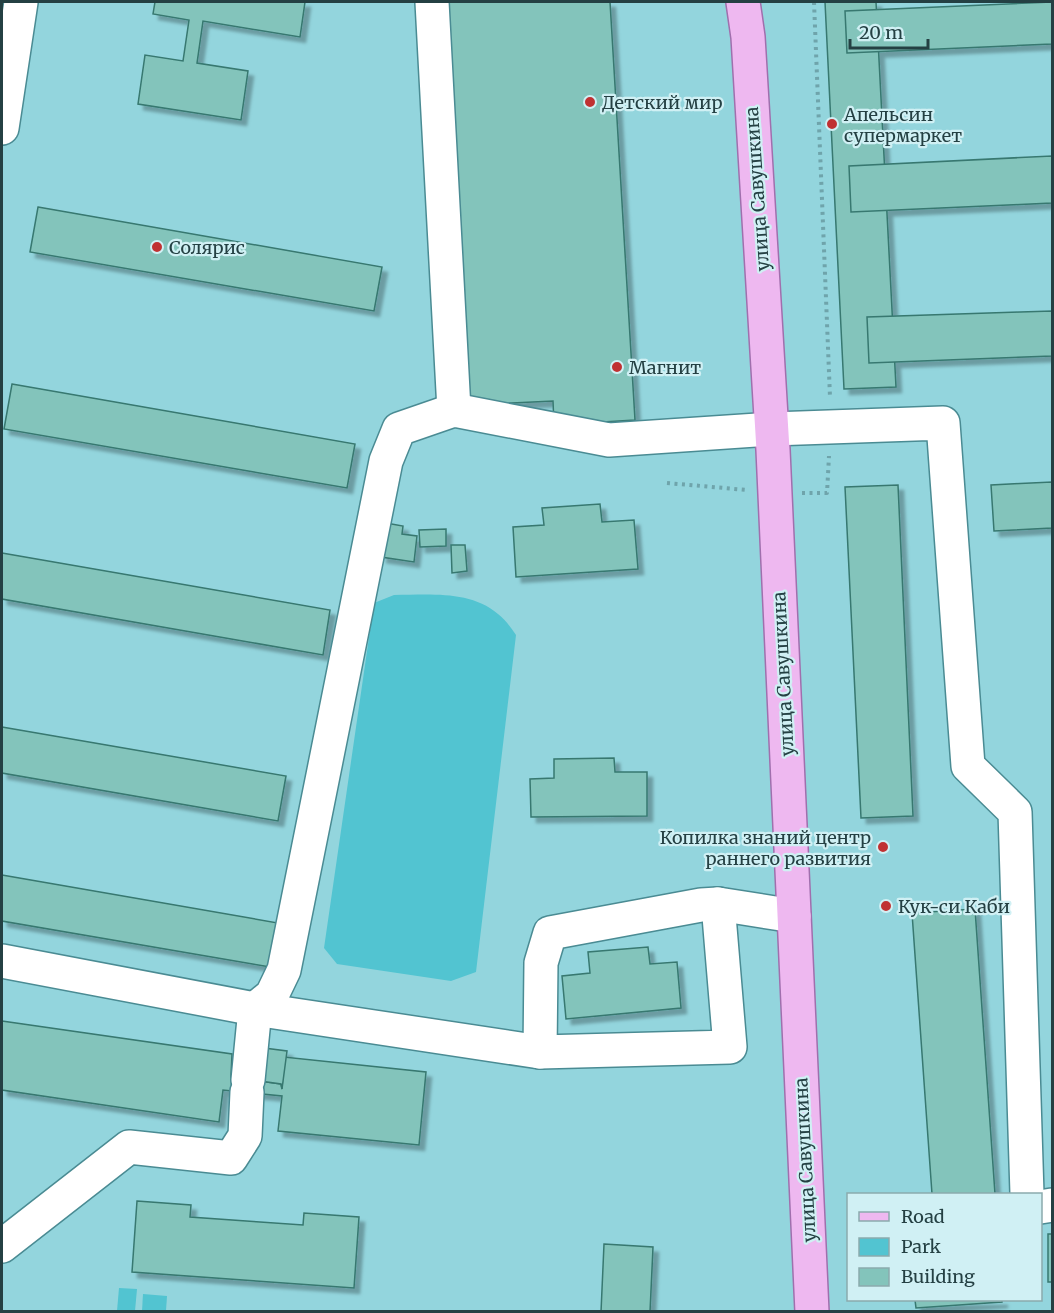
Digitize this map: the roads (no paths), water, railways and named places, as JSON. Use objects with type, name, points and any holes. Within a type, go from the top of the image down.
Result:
[{"type":"main road","name":"улица Савушкина","points":[[743,2],[748,37],[772,429],[812,1311]]},
{"type":"main road","name":"улица Савушкина","points":[[748,37],[750,2]]},
{"type":"street","points":[[2,128],[21,2]]},
{"type":"street","points":[[432,2],[454,410]]},
{"type":"street","points":[[2,1246],[129,1147],[231,1158],[245,1136],[255,1009],[272,995],[284,970],[386,461],[399,429],[454,410],[609,440],[772,429],[943,423],[968,766],[1015,812],[1027,1193]]},
{"type":"street","points":[[2,961],[255,1009],[540,1052],[730,1047],[718,904]]},
{"type":"street","points":[[540,1052],[541,963],[550,933],[718,904],[794,916]]},
{"type":"place","name":"Детский мир","points":[[590,102]]},
{"type":"place","name":"Апельсин супермаркет","points":[[832,124]]},
{"type":"place","name":"Солярис","points":[[157,247]]},
{"type":"place","name":"Магнит","points":[[617,367]]},
{"type":"place","name":"Копилка знаний центр раннего развития","points":[[883,847]]},
{"type":"place","name":"Кук-си Каби","points":[[886,906]]}]
